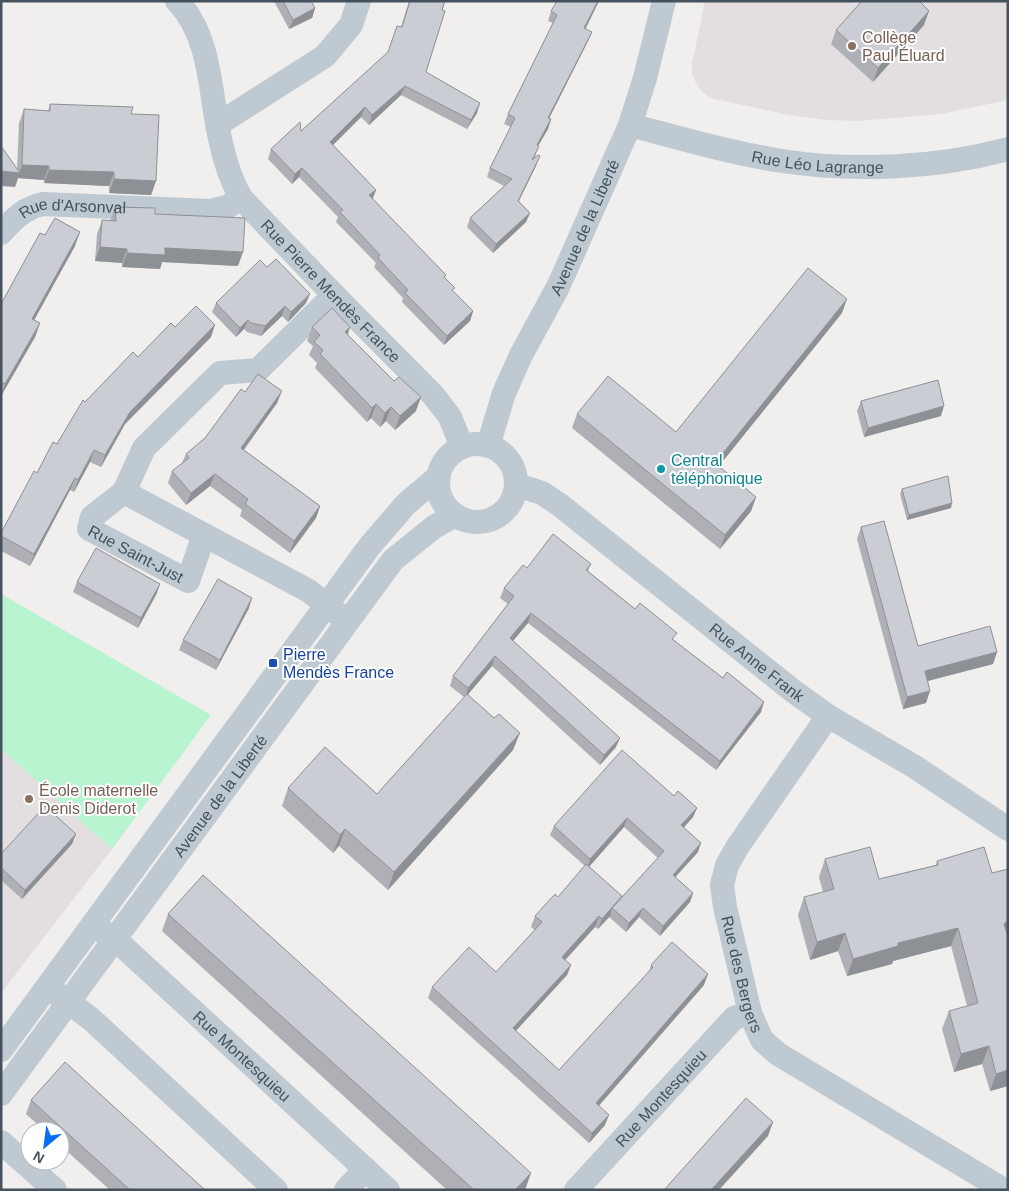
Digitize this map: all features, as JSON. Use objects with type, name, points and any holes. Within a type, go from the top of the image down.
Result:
[{"type":"street","name":"Rue Pierre Mendès France","points":[[177,1],[199,35],[212,85],[217,125],[227,166],[232,182],[242,198],[334,296],[434,396],[450,417],[462,447]]},
{"type":"street","points":[[217,125],[325,56],[351,24],[358,1]]},
{"type":"street","name":"Avenue de la Liberté","points":[[488,446],[501,402],[521,355],[558,287],[630,125],[664,1]]},
{"type":"street","name":"Rue Léo Lagrange","points":[[630,125],[781,161],[820,164],[871,166],[932,163],[984,155],[1008,149]]},
{"type":"street","name":"Rue d'Arsonval","points":[[1,233],[22,211],[32,206],[43,204],[211,211],[227,207],[242,198]]},
{"type":"street","name":"Rue Saint-Just","points":[[204,535],[188,580],[89,529],[92,516],[124,492],[144,448],[220,373],[258,370],[334,296]]},
{"type":"street","points":[[475,444],[488,446],[500,452],[509,460],[515,472],[517,485],[513,499],[506,511],[495,519],[481,522],[468,521],[455,515],[445,505],[439,491],[439,476],[443,465],[451,454],[462,447],[475,444]]},
{"type":"street","name":"Avenue de la Liberté","points":[[1,1050],[369,547],[406,504],[439,476]]},
{"type":"street","name":"Rue Anne Frank","points":[[517,485],[542,493],[560,505],[792,690],[828,716],[915,767],[1008,829]]},
{"type":"street","points":[[124,492],[309,591],[347,622]]},
{"type":"street","name":"Avenue de la Liberté","points":[[1,1094],[393,560],[434,527],[455,515]]},
{"type":"street","name":"Rue des Bergers","points":[[828,716],[738,846],[727,866],[722,885],[725,907],[750,1013],[762,1040],[778,1054],[1004,1190]]},
{"type":"street","name":"Rue Montesquieu","points":[[93,924],[115,939],[388,1190]]},
{"type":"street","points":[[48,987],[91,1019],[276,1190]]},
{"type":"street","name":"Rue Montesquieu","points":[[576,1190],[734,1018],[750,1013]]},
{"type":"street","points":[[1,1142],[55,1190]]},
{"type":"street","points":[[346,1190],[365,1169]]},
{"type":"shaded area","name":"Collège Paul Éluard","points":[[705,1],[1008,1],[1008,100],[941,114],[859,121],[825,120],[789,115],[710,98],[701,91],[692,74],[692,64]]},
{"type":"shaded area","name":"École maternelle Denis Diderot","points":[[1,749],[112,849],[1,993]]},
{"type":"green space","points":[[1,594],[211,715],[112,849],[1,749]]},
{"type":"building","points":[[283,1],[311,1],[315,8],[293,20]]},
{"type":"building","points":[[410,1],[445,1],[442,10],[445,11],[426,72],[480,103],[471,120],[405,86],[372,115],[365,107],[330,142],[376,190],[369,195],[446,275],[444,277],[455,288],[452,290],[473,311],[447,336],[405,293],[408,290],[378,258],[380,255],[340,212],[343,210],[302,168],[295,174],[271,149],[300,122],[301,131],[388,52],[397,26],[402,27]]},
{"type":"building","points":[[557,1],[598,1],[584,28],[592,32],[548,118],[551,119],[537,145],[539,146],[532,160],[538,155],[540,156],[518,201],[530,213],[496,244],[470,218],[512,179],[490,168],[515,118],[508,114],[557,15],[551,11]]},
{"type":"building","points":[[862,1],[919,1],[929,11],[878,68],[836,30]]},
{"type":"building","points":[[50,104],[133,107],[131,114],[159,115],[156,181],[114,179],[114,172],[49,170],[49,166],[22,165],[24,109],[50,111]]},
{"type":"building","points":[[1,146],[20,173],[1,171]]},
{"type":"building","points":[[115,207],[155,208],[155,214],[245,218],[243,252],[165,248],[165,255],[127,253],[127,249],[100,247],[102,220],[116,221]]},
{"type":"building","points":[[55,218],[80,232],[32,319],[40,323],[5,384],[1,382],[1,304],[40,233],[45,235]]},
{"type":"building","points":[[276,259],[310,294],[291,312],[285,306],[265,326],[251,323],[248,320],[240,328],[216,303],[260,260],[267,267]]},
{"type":"building","points":[[808,268],[847,299],[715,463],[756,497],[725,535],[577,414],[608,376],[676,432]]},
{"type":"building","points":[[196,306],[215,325],[130,412],[105,455],[94,450],[78,480],[75,478],[34,554],[1,536],[34,471],[37,473],[53,442],[57,444],[83,400],[85,402],[133,352],[138,357],[171,323],[175,327]]},
{"type":"building","points":[[332,308],[350,327],[345,332],[394,381],[399,377],[421,397],[400,416],[391,407],[385,413],[376,404],[372,408],[320,354],[323,350],[314,342],[320,335],[312,327]]},
{"type":"building","points":[[258,374],[282,391],[241,448],[320,506],[294,541],[245,504],[248,499],[215,474],[191,493],[172,471],[189,458],[186,454],[205,438],[241,389],[245,392]]},
{"type":"building","points":[[938,380],[944,406],[868,428],[861,401]]},
{"type":"building","points":[[948,476],[952,503],[909,515],[902,489]]},
{"type":"building","points":[[884,521],[918,646],[990,626],[997,652],[925,671],[930,691],[907,697],[861,527]]},
{"type":"building","points":[[553,534],[591,564],[586,570],[635,609],[640,603],[677,633],[672,639],[723,678],[727,672],[764,702],[720,761],[531,613],[510,638],[620,738],[604,755],[495,656],[468,688],[453,676],[514,596],[504,588],[523,565],[527,568]]},
{"type":"building","points":[[96,548],[160,584],[141,618],[77,582]]},
{"type":"building","points":[[218,579],[252,598],[220,660],[183,640]]},
{"type":"building","points":[[467,694],[494,718],[499,714],[520,733],[394,872],[345,829],[340,835],[288,788],[325,747],[377,794]]},
{"type":"building","points":[[622,750],[674,796],[678,791],[697,808],[681,825],[701,843],[673,875],[693,893],[663,926],[643,908],[629,923],[612,908],[664,851],[627,818],[590,859],[554,826]]},
{"type":"building","points":[[45,806],[76,834],[25,890],[1,868],[1,854]]},
{"type":"building","points":[[870,847],[879,879],[938,865],[937,861],[984,847],[992,873],[1008,869],[1008,921],[1004,924],[1008,937],[1008,1070],[996,1074],[989,1046],[961,1054],[949,1011],[978,1003],[958,928],[898,943],[898,946],[853,959],[845,933],[817,942],[804,897],[834,889],[825,859]]},
{"type":"building","points":[[586,864],[622,896],[602,919],[599,916],[562,957],[571,965],[513,1028],[559,1070],[653,967],[651,965],[672,942],[708,974],[596,1103],[609,1115],[592,1133],[432,987],[469,947],[496,972],[542,922],[535,916],[555,894],[558,897]]},
{"type":"building","points":[[203,875],[531,1173],[515,1190],[474,1190],[168,914]]},
{"type":"building","points":[[65,1062],[205,1190],[130,1190],[70,1135],[70,1121],[54,1121],[31,1100]]},
{"type":"building","points":[[746,1098],[773,1122],[711,1190],[664,1190]]},
{"type":"place","name":"Collège Paul Éluard","points":[[852,46]]},
{"type":"place","name":"Central téléphonique","points":[[661,469]]},
{"type":"place","name":"Pierre Mendès France","points":[[273,663]]},
{"type":"place","name":"École maternelle Denis Diderot","points":[[29,799]]}]
